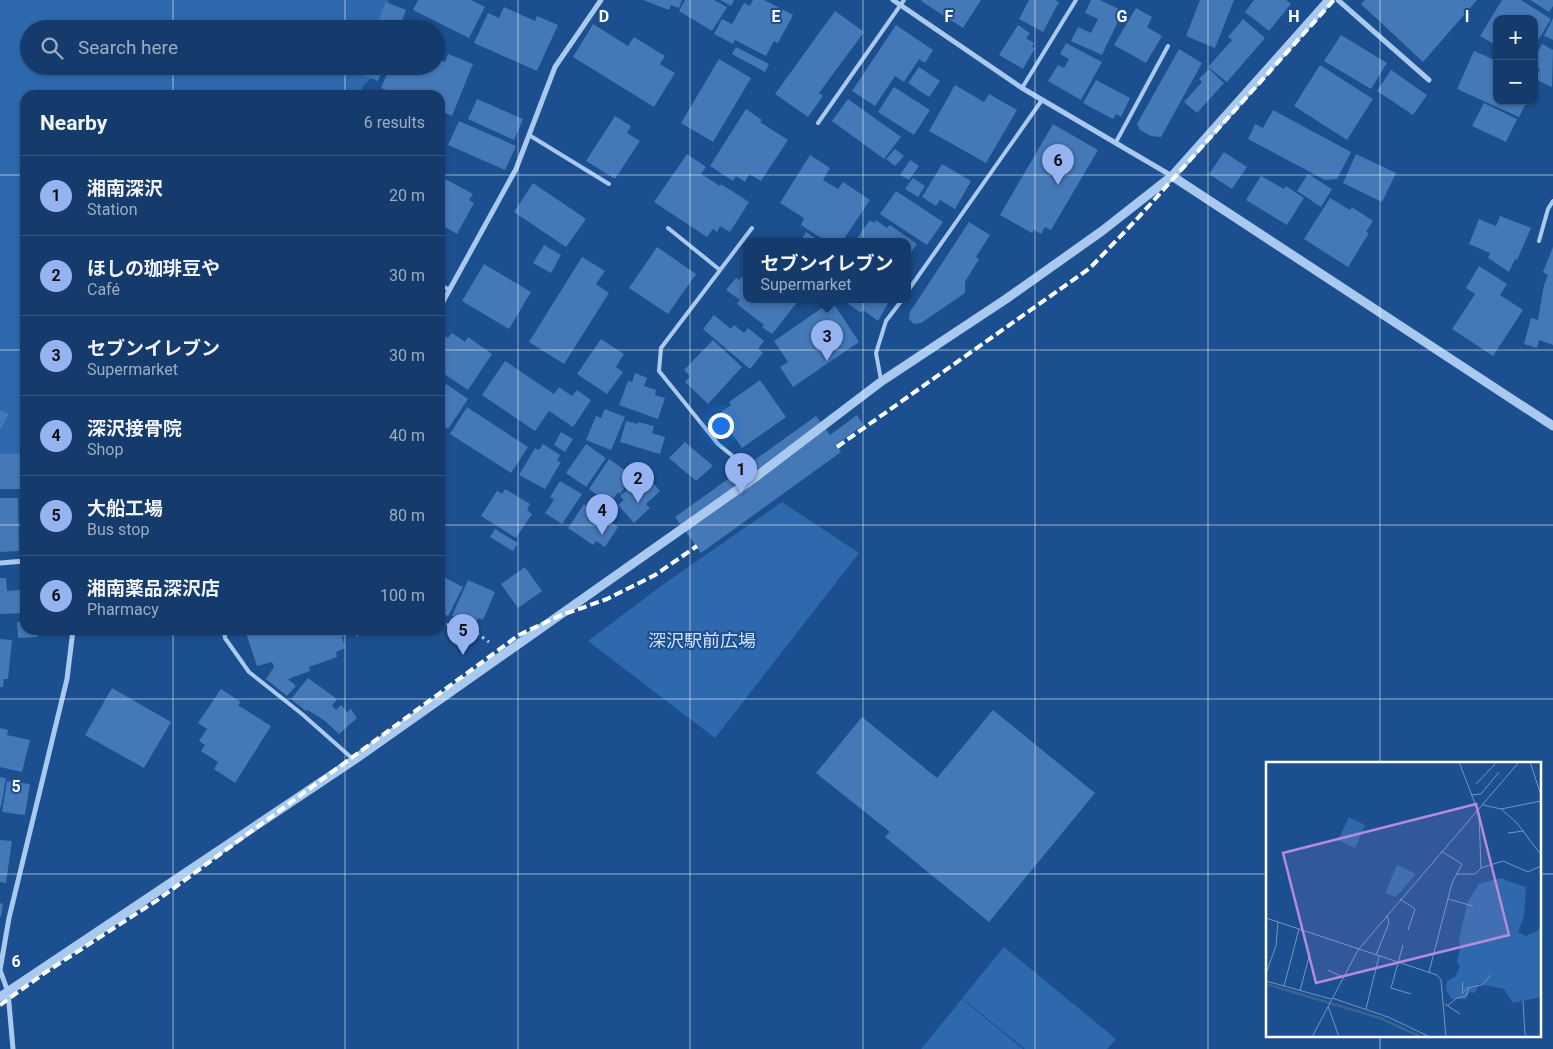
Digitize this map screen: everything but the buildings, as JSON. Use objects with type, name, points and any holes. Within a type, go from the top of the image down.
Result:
[{"type":"street","points":[[445,298],[516,169],[555,67],[601,0]]},
{"type":"street","points":[[893,0],[902,2],[1022,88],[1172,176],[1553,426]]},
{"type":"street","points":[[0,997],[354,760],[757,476],[882,381],[1030,282],[1102,231],[1172,176],[1328,0]]},
{"type":"street","points":[[1338,0],[1429,80]]},
{"type":"street","points":[[0,563],[20,562]]},
{"type":"street","points":[[13,1049],[8,992],[0,970],[8,918],[67,680],[72,635]]},
{"type":"lane","points":[[1022,88],[1076,0]]},
{"type":"lane","points":[[818,123],[902,2]]},
{"type":"lane","points":[[1116,142],[1168,46]]},
{"type":"lane","points":[[911,286],[1042,100]]},
{"type":"lane","points":[[529,135],[610,184]]},
{"type":"lane","points":[[1540,241],[1548,210],[1553,201]]},
{"type":"lane","points":[[668,228],[720,270]]},
{"type":"lane","points":[[744,238],[752,228]]},
{"type":"lane","points":[[743,240],[661,348],[659,371],[718,444],[757,476]]},
{"type":"lane","points":[[445,288],[450,290]]},
{"type":"lane","points":[[882,381],[876,353],[886,321],[900,303]]},
{"type":"lane","points":[[225,635],[249,672],[302,714],[354,760]]},
{"type":"path","points":[[445,625],[468,627],[504,653]]},
{"type":"green space","points":[[0,0],[389,0],[388,3],[396,20],[20,20],[20,75],[376,75],[364,85],[362,90],[20,90],[20,459],[0,456]]},
{"type":"green space","name":"深沢駅前広場","points":[[782,502],[859,553],[715,738],[588,641],[661,586]]},
{"type":"green space","points":[[1004,947],[1116,1039],[1107,1049],[1025,1049],[962,998]]},
{"type":"green space","points":[[962,999],[1023,1049],[921,1049]]},
{"type":"railway","points":[[837,447],[1090,268],[1137,219],[1334,0]]},
{"type":"railway","points":[[0,1005],[46,972],[159,899],[519,635],[559,616],[607,599],[655,575],[697,546]]},
{"type":"place","name":"湘南薬品深沢店","points":[[1058,185]]},
{"type":"place","name":"セブンイレブン","points":[[827,361]]},
{"type":"place","name":"湘南深沢","points":[[741,494]]},
{"type":"place","name":"ほしの珈琲豆や","points":[[638,503]]},
{"type":"place","name":"深沢接骨院","points":[[602,535]]},
{"type":"place","name":"大船工場","points":[[463,655]]}]
